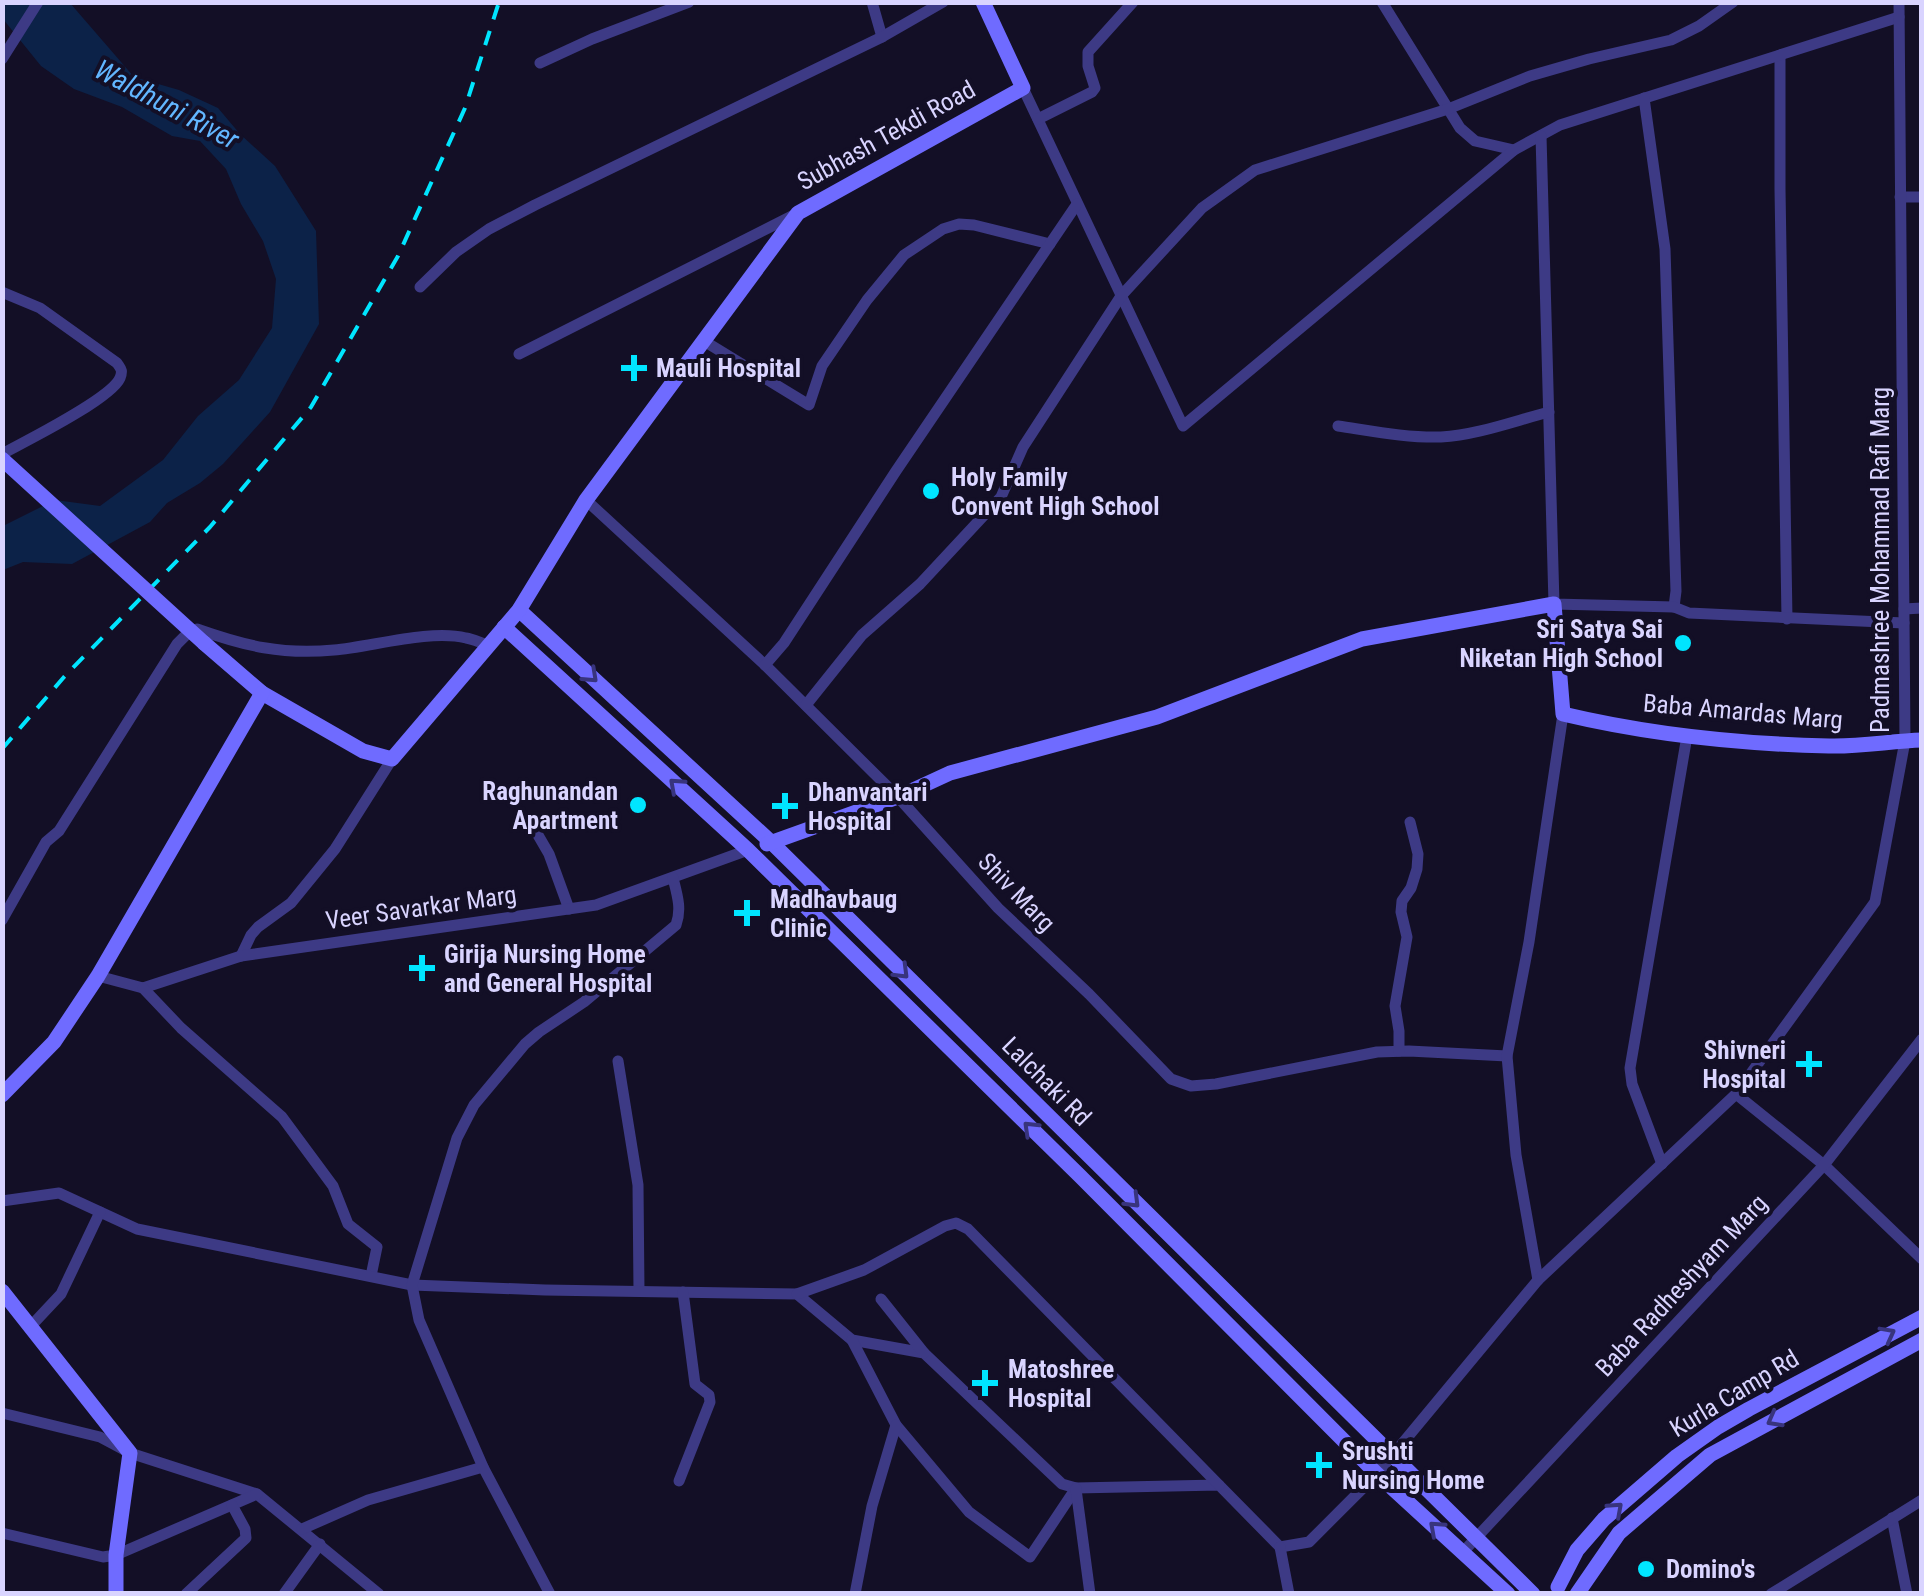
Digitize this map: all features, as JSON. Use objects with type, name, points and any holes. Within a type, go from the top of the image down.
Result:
[{"type":"main road","points":[[983,2],[1024,88]]},
{"type":"main road","name":"Subhash Tekdi Road","points":[[392,760],[519,610],[586,500],[798,213],[1024,88]]},
{"type":"main road","points":[[2,456],[262,694],[363,751],[392,760]]},
{"type":"main road","points":[[748,850],[898,798],[950,773],[1157,717],[1362,639],[1554,604],[1562,714]]},
{"type":"main road","name":"Lalchaki Rd","points":[[519,610],[772,843],[1200,1268],[1536,1594]]},
{"type":"main road","name":"Lalchaki Rd","points":[[504,627],[748,850],[1377,1474],[1508,1594]]},
{"type":"main road","points":[[5,1087],[54,1042],[98,976],[262,694]]},
{"type":"main road","name":"Baba Amardas Marg","points":[[1562,714],[1687,736],[1832,747],[1913,741]]},
{"type":"main road","points":[[1080,1176],[1096,1164]]},
{"type":"main road","points":[[1184,1280],[1200,1268]]},
{"type":"main road","points":[[2,1291],[130,1452],[116,1555],[116,1594]]},
{"type":"main road","name":"Kurla Camp Rd","points":[[1569,1591],[1578,1550],[1604,1520],[1677,1456],[1748,1409],[1922,1316]]},
{"type":"main road","name":"Kurla Camp Rd","points":[[1569,1591],[1619,1533],[1710,1455],[1922,1340]]},
{"type":"main road","points":[[1536,1594],[1548,1588],[1569,1591]]},
{"type":"street","points":[[4,57],[38,2]]},
{"type":"street","points":[[540,62],[689,2]]},
{"type":"street","points":[[872,2],[882,37]]},
{"type":"street","points":[[420,287],[456,252],[489,229],[882,37],[943,2]]},
{"type":"street","points":[[1038,119],[1092,92],[1095,88],[1088,52],[1133,2]]},
{"type":"street","points":[[1382,2],[1460,128],[1475,141],[1514,150]]},
{"type":"street","points":[[806,705],[862,636],[920,584],[1000,497],[1023,448],[1121,296],[1202,208],[1255,170],[1448,108],[1530,76],[1671,40],[1733,2]]},
{"type":"street","name":"Padmashree Mohammad Rafi Marg","points":[[1280,1547],[1309,1542],[1377,1474],[1538,1280],[1736,1094],[1875,902],[1913,741],[1904,623],[1899,2]]},
{"type":"street","points":[[1024,88],[1184,426],[1514,150],[1560,125],[1899,16]]},
{"type":"street","points":[[1780,55],[1788,619]]},
{"type":"street","points":[[1644,98],[1665,249],[1674,606]]},
{"type":"street","points":[[1541,136],[1554,604],[1674,606],[1689,612],[1904,623]]},
{"type":"street","points":[[1900,197],[1922,197]]},
{"type":"street","points":[[765,664],[784,643],[1077,204]]},
{"type":"street","points":[[518,354],[798,213]]},
{"type":"street","points":[[704,340],[810,405],[822,366],[867,300],[904,255],[943,229],[959,224],[1050,244]]},
{"type":"street","points":[[2,292],[40,308],[121,369],[121,377],[108,393],[2,456]]},
{"type":"street","points":[[1338,426],[1445,437],[1549,412]]},
{"type":"street","name":"Shiv Marg","points":[[586,500],[765,664],[898,798],[998,908],[1172,1079],[1191,1086],[1216,1084],[1377,1052],[1507,1056]]},
{"type":"street","points":[[1904,608],[1922,608]]},
{"type":"street","points":[[2,920],[46,842],[59,831],[186,635],[197,629],[256,648],[289,652],[463,636],[488,645]]},
{"type":"street","points":[[1538,1280],[1516,1155],[1507,1056],[1529,942],[1562,714]]},
{"type":"street","points":[[1662,1164],[1632,1084],[1630,1068],[1687,736]]},
{"type":"street","points":[[241,956],[250,935],[291,903],[335,850],[392,760]]},
{"type":"street","points":[[531,822],[549,854],[569,909]]},
{"type":"street","points":[[1398,1051],[1395,1006],[1406,938],[1402,901],[1417,869],[1418,854],[1410,822]]},
{"type":"street","name":"Veer Savarkar Marg","points":[[143,988],[241,956],[596,906],[748,850]]},
{"type":"street","points":[[550,1594],[484,1466],[418,1320],[412,1285],[457,1138],[474,1105],[525,1044],[584,1002],[676,925],[680,916],[673,878]]},
{"type":"street","points":[[98,976],[143,988],[180,1028],[282,1116],[333,1186],[348,1224],[376,1248],[371,1276]]},
{"type":"street","name":"Baba Radheshyam Marg","points":[[1463,1552],[1824,1165],[1922,1039]]},
{"type":"street","points":[[618,1061],[638,1185],[639,1292]]},
{"type":"street","points":[[1736,1094],[1824,1165],[1920,1252]]},
{"type":"street","points":[[2,1201],[60,1193],[138,1229],[412,1285],[639,1292],[797,1294],[864,1270],[956,1223],[968,1229],[1280,1547],[1289,1594]]},
{"type":"street","points":[[30,1326],[61,1294],[100,1212]]},
{"type":"street","points":[[678,1481],[710,1402],[709,1395],[695,1384],[683,1292]]},
{"type":"street","points":[[797,1294],[852,1340],[896,1426],[969,1512],[1030,1557],[1076,1488]]},
{"type":"street","points":[[881,1299],[924,1353],[1062,1484],[1076,1488],[1219,1485]]},
{"type":"street","points":[[852,1340],[924,1353]]},
{"type":"street","points":[[2,1413],[100,1437],[130,1452],[257,1494],[379,1594]]},
{"type":"street","points":[[855,1594],[872,1506],[896,1426]]},
{"type":"street","points":[[302,1529],[368,1500],[484,1466]]},
{"type":"street","points":[[1076,1488],[1090,1594]]},
{"type":"street","points":[[2,1533],[103,1558],[257,1494]]},
{"type":"street","points":[[1771,1594],[1922,1500]]},
{"type":"street","points":[[186,1594],[246,1538],[232,1505]]},
{"type":"street","points":[[1892,1518],[1907,1594]]},
{"type":"street","points":[[284,1594],[320,1544]]},
{"type":"water","name":"Waldhuni River","points":[[3,3],[70,3],[134,77],[179,90],[218,108],[275,166],[316,231],[319,324],[270,412],[223,464],[167,503],[150,522],[72,564],[23,562],[3,570],[3,526],[55,500],[100,506],[163,460],[198,416],[239,380],[272,328],[276,279],[263,241],[226,169],[200,141],[172,136],[122,107],[74,89],[41,66],[3,19]]},
{"type":"railway","points":[[2,749],[64,677],[210,527],[311,407],[398,256],[465,108],[499,2]]},
{"type":"place","name":"Mauli Hospital","points":[[634,368]]},
{"type":"place","name":"Holy Family Convent High School","points":[[931,491]]},
{"type":"place","name":"Sri Satya Sai Niketan High School","points":[[1683,643]]},
{"type":"place","name":"Raghunandan Apartment","points":[[638,805]]},
{"type":"place","name":"Dhanvantari Hospital","points":[[785,806]]},
{"type":"place","name":"Madhavbaug Clinic","points":[[747,913]]},
{"type":"place","name":"Girija Nursing Home and General Hospital","points":[[422,968]]},
{"type":"place","name":"Shivneri Hospital","points":[[1809,1064]]},
{"type":"place","name":"Matoshree Hospital","points":[[985,1383]]},
{"type":"place","name":"Srushti Nursing Home","points":[[1319,1465]]},
{"type":"place","name":"Domino's","points":[[1646,1569]]}]
